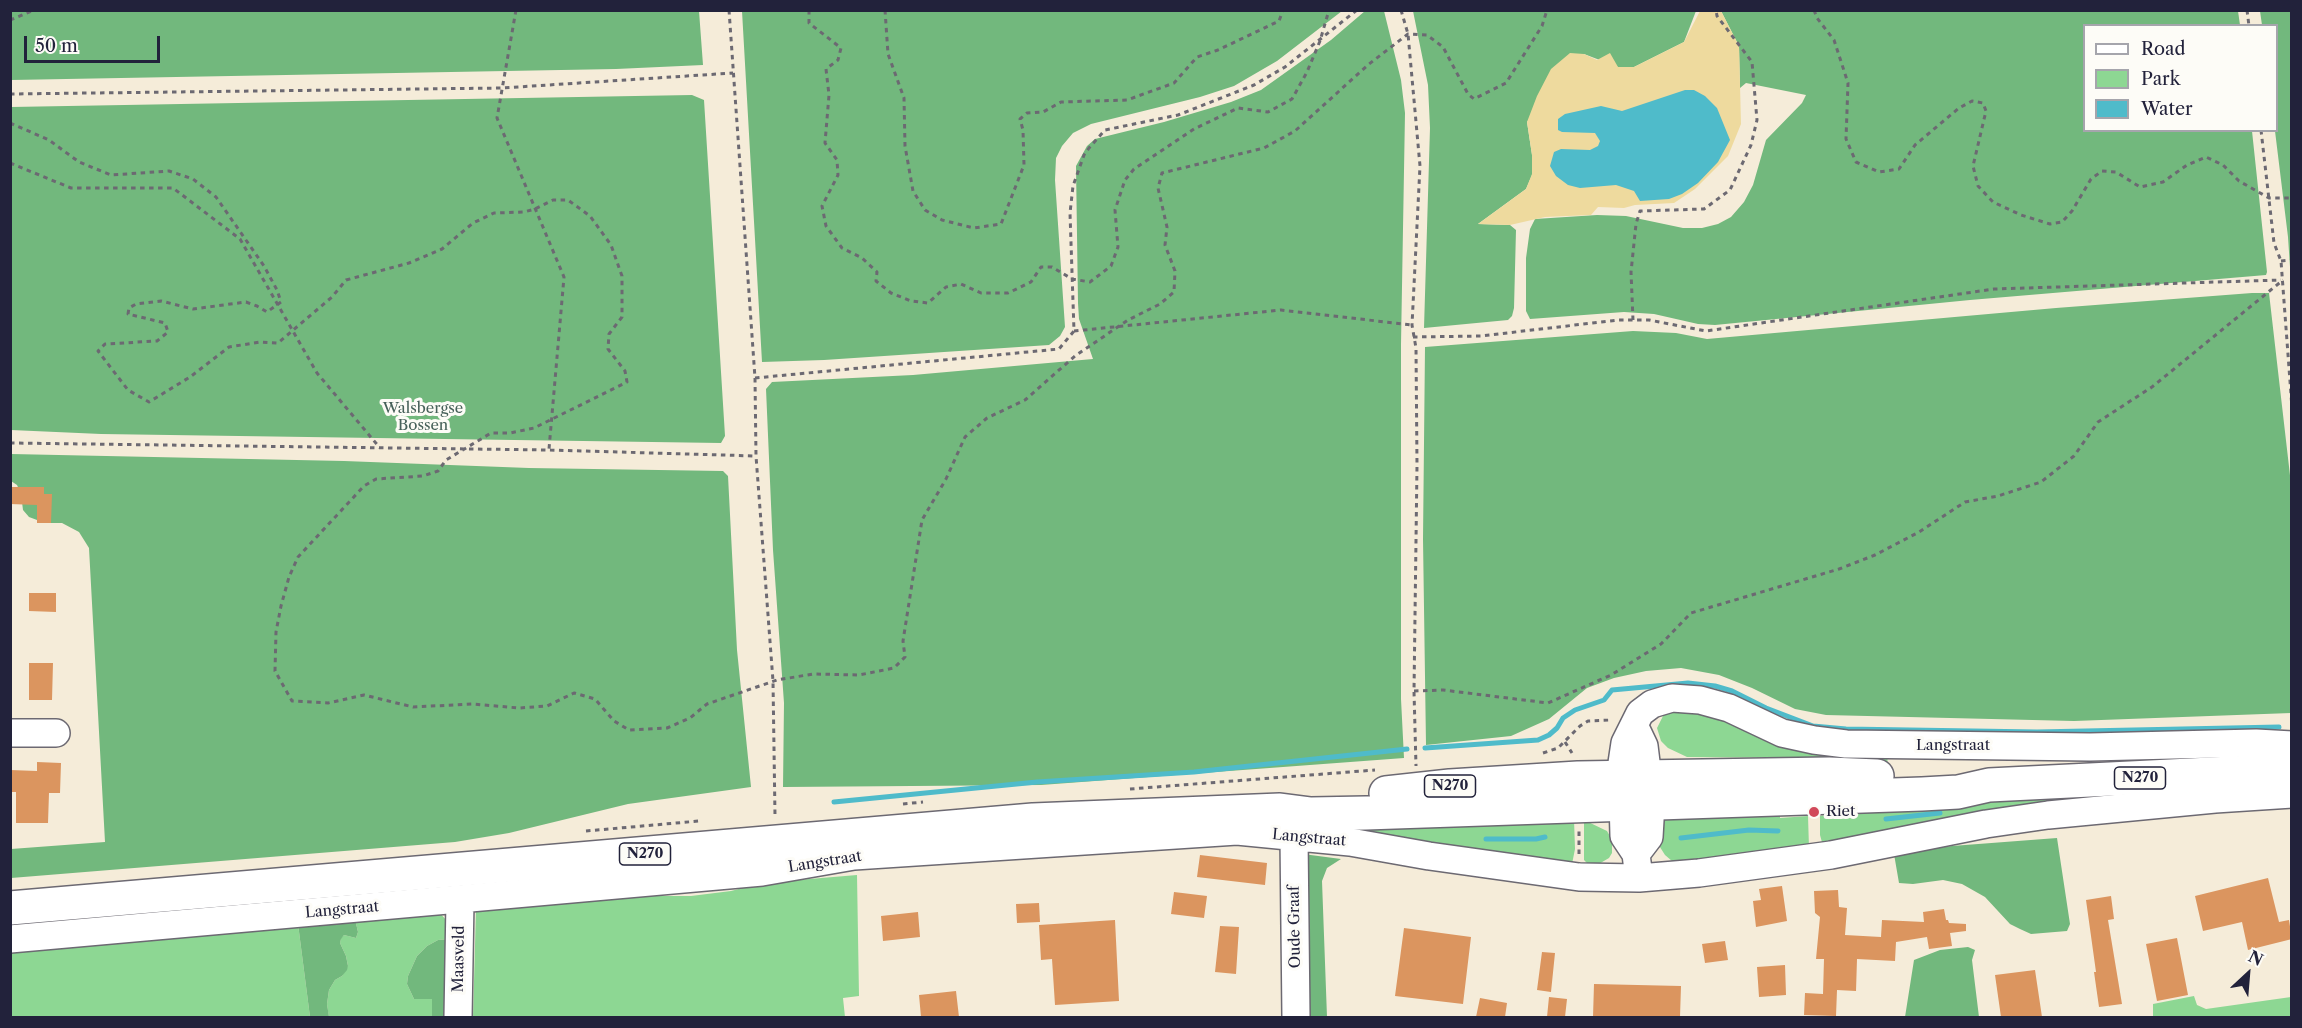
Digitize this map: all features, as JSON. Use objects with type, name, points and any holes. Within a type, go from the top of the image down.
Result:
[{"type":"main road","name":"Langstraat","points":[[10,908],[462,871],[1033,820],[1287,824],[1306,801],[1450,786],[1636,790],[1840,774],[1950,777],[1989,785],[2292,770]]},
{"type":"street","name":"Langstraat","points":[[1634,725],[1640,713],[1652,704],[1672,698],[1688,698],[1729,708],[1782,732],[1814,740],[1846,744],[2090,747],[2256,743],[2292,745]]},
{"type":"street","points":[[1634,725],[1644,746],[1636,790],[1649,837],[1638,866]]},
{"type":"street","points":[[10,733],[56,733]]},
{"type":"street","name":"Langstraat","points":[[10,939],[460,901],[762,872],[854,856],[1237,831],[1287,824],[1350,842],[1429,856],[1579,877],[1638,866],[1699,873],[1831,855],[1986,824],[2048,815],[2292,794]]},
{"type":"street","name":"Oude Graaf","points":[[1287,824],[1296,1017]]},
{"type":"street","name":"Maasveld","points":[[458,1017],[460,901]]},
{"type":"path","points":[[10,20],[34,10]]},
{"type":"path","points":[[516,10],[497,118],[564,277],[549,450]]},
{"type":"path","points":[[729,10],[754,378],[756,456],[773,681],[775,842]]},
{"type":"path","points":[[809,10],[809,23],[841,48],[838,60],[826,69],[828,95],[825,143],[837,160],[837,175],[822,206],[826,226],[842,248],[862,258],[876,272],[876,281],[891,293],[910,302],[928,303],[946,287],[961,284],[981,293],[1008,293],[1031,282],[1041,267],[1052,267],[1072,279],[1090,282],[1112,266],[1118,247],[1115,210],[1125,180],[1134,169],[1194,129],[1238,108],[1268,112],[1293,99],[1320,41],[1329,10]]},
{"type":"path","points":[[885,10],[888,54],[904,98],[904,146],[913,191],[925,210],[942,220],[974,228],[1001,224],[1024,165],[1023,129],[1020,119],[1027,113],[1043,112],[1060,102],[1127,100],[1174,82],[1197,57],[1218,50],[1279,21],[1283,10]]},
{"type":"path","points":[[754,378],[1059,349],[1074,331],[1070,213],[1073,186],[1084,155],[1105,130],[1178,115],[1254,85],[1285,67],[1357,10]]},
{"type":"path","points":[[1401,10],[1408,34],[1420,166],[1412,325],[1416,348],[1414,691],[1416,767]]},
{"type":"path","points":[[10,123],[49,140],[79,162],[111,175],[170,171],[193,179],[216,197],[264,266],[277,290],[281,302],[267,312],[246,302],[193,309],[161,301],[136,304],[129,308],[128,314],[165,323],[168,332],[157,341],[105,344],[98,351],[128,390],[149,402],[190,377],[229,347],[260,342],[278,343],[332,297],[346,280],[409,263],[442,249],[472,223],[494,213],[524,212],[554,200],[568,200],[590,216],[610,245],[622,276],[622,317],[609,334],[608,349],[625,371],[627,382],[534,428],[491,434],[446,460],[438,471],[423,476],[376,479],[364,486],[298,557],[289,577],[276,632],[275,671],[292,702],[328,703],[364,695],[413,707],[472,704],[519,708],[547,706],[574,693],[595,699],[614,721],[629,730],[667,728],[690,718],[707,704],[773,681],[813,674],[859,675],[894,668],[904,657],[903,641],[922,520],[946,479],[965,437],[987,418],[1025,400],[1076,356],[1118,327],[1160,304],[1174,292],[1175,271],[1165,245],[1167,227],[1158,188],[1162,173],[1264,148],[1295,131],[1369,64],[1408,34],[1426,35],[1443,47],[1468,94],[1474,99],[1506,83],[1542,26],[1547,10]]},
{"type":"path","points":[[1633,320],[1631,272],[1636,224],[1641,210],[1704,209],[1730,190],[1751,145],[1757,120],[1752,62],[1717,16],[1716,10]]},
{"type":"path","points":[[1814,10],[1817,18],[1834,40],[1848,83],[1846,139],[1856,162],[1879,172],[1899,169],[1915,145],[1959,108],[1972,101],[1983,103],[1986,111],[1973,166],[1978,186],[1993,202],[2050,225],[2062,222],[2072,211],[2091,179],[2102,171],[2116,172],[2140,187],[2163,182],[2187,165],[2206,157],[2223,165],[2239,181],[2269,198],[2292,198]]},
{"type":"path","points":[[10,94],[502,88],[733,73]]},
{"type":"path","points":[[2261,132],[2274,243],[2281,261],[2292,408]]},
{"type":"path","points":[[10,163],[71,188],[173,188],[240,239],[316,373],[380,448]]},
{"type":"path","points":[[2281,261],[2292,260]]},
{"type":"path","points":[[1413,337],[1481,336],[1633,320],[1649,320],[1706,331],[1994,289],[2283,279]]},
{"type":"path","points":[[1414,691],[1443,690],[1548,703],[1621,669],[1661,644],[1691,613],[1839,569],[1875,555],[1920,532],[1965,502],[1998,496],[2041,482],[2074,456],[2098,422],[2152,387],[2283,279]]},
{"type":"path","points":[[1074,331],[1281,310],[1412,325]]},
{"type":"path","points":[[10,443],[549,450],[756,456]]},
{"type":"path","points":[[1565,742],[1588,721],[1614,720],[1634,725]]},
{"type":"green space","points":[[742,10],[1342,11],[1277,61],[1234,86],[1200,97],[1091,124],[1073,133],[1056,158],[1055,180],[1065,327],[1060,336],[1049,345],[762,362]]},
{"type":"green space","points":[[10,11],[699,11],[703,65],[616,69],[11,80]]},
{"type":"green space","points":[[1365,11],[1384,11],[1401,80],[1405,113],[1401,344],[1401,699],[1404,758],[1041,785],[783,787],[784,703],[773,550],[766,389],[772,382],[913,375],[1093,359],[1079,319],[1078,303],[1076,166],[1087,146],[1095,139],[1164,122],[1231,102],[1261,90],[1331,40]]},
{"type":"green space","points":[[1413,11],[1696,11],[1684,42],[1634,67],[1618,67],[1584,54],[1527,122],[1532,155],[1532,175],[1526,189],[1478,224],[1510,225],[1516,230],[1514,308],[1508,320],[1424,328],[1430,128],[1428,85]]},
{"type":"green space","points":[[1721,11],[2238,11],[2240,24],[2083,24],[2083,132],[2252,132],[2266,275],[1970,300],[1715,325],[1698,324],[1654,314],[1624,312],[1530,319],[1526,311],[1526,258],[1530,229],[1535,219],[1597,215],[1626,216],[1683,228],[1702,228],[1718,224],[1731,217],[1744,202],[1753,185],[1766,140],[1802,103],[1806,95],[1746,83],[1740,88],[1739,46]]},
{"type":"green space","points":[[2260,11],[2291,11],[2291,282],[2275,132],[2278,132],[2278,24],[2262,24]]},
{"type":"green space","name":"Walsbergse Bossen","points":[[692,95],[704,100],[725,436],[721,443],[101,434],[11,430],[11,107]]},
{"type":"green space","points":[[2269,293],[2291,484],[2291,713],[2074,721],[1826,715],[1795,709],[1719,675],[1681,668],[1646,671],[1614,678],[1587,688],[1549,719],[1511,736],[1426,745],[1423,539],[1425,347],[1633,331],[1676,333],[1707,339]]},
{"type":"green space","points":[[11,454],[723,471],[728,476],[737,650],[751,787],[628,804],[509,833],[455,842],[11,878],[11,849],[105,842],[89,548],[79,532],[62,523],[45,523],[29,517],[23,510],[21,494],[17,485],[11,481]]},
{"type":"green space","points":[[1679,708],[1888,754],[1887,766],[1816,758],[1687,757],[1668,748],[1661,741],[1657,728],[1663,716],[1670,710]]},
{"type":"green space","points":[[2095,792],[1823,846],[1820,835],[1820,816],[1825,815],[1824,809]]},
{"type":"green space","points":[[1780,810],[1780,818],[1808,816],[1809,848],[1672,861],[1658,844],[1661,822],[1665,818]]},
{"type":"green space","points":[[1574,819],[1575,849],[1572,864],[1280,821]]},
{"type":"green space","points":[[1584,820],[1607,831],[1612,840],[1612,853],[1609,858],[1597,865],[1590,866],[1584,860]]},
{"type":"green space","points":[[2057,838],[2070,924],[2067,931],[2031,934],[2010,924],[1985,897],[1962,884],[1943,880],[1913,884],[1899,883],[1894,854],[1952,846]]},
{"type":"green space","points":[[1303,854],[1341,859],[1327,868],[1322,881],[1327,1017],[1309,1017]]},
{"type":"green space","points":[[857,875],[859,996],[843,998],[845,1017],[473,1018],[476,909],[636,896],[691,896],[731,891],[762,883]]},
{"type":"green space","points":[[437,910],[448,922],[449,939],[438,940],[427,946],[417,956],[407,984],[414,999],[432,999],[432,1017],[329,1018],[327,1004],[329,990],[348,966],[340,943],[341,938],[344,935],[356,938],[358,932],[355,919]]},
{"type":"green space","points":[[355,919],[358,932],[356,938],[344,935],[341,939],[340,943],[348,966],[329,990],[327,1004],[329,1017],[310,1017],[298,924]]},
{"type":"green space","points":[[298,924],[310,1017],[11,1018],[11,948]]},
{"type":"green space","points":[[449,939],[447,1017],[432,1017],[432,999],[414,999],[407,984],[408,976],[417,956],[427,946],[438,940]]},
{"type":"green space","points":[[1968,947],[1975,950],[1972,960],[1979,1017],[1905,1017],[1914,960],[1940,950]]},
{"type":"green space","points":[[2194,996],[2197,1005],[2206,1009],[2291,997],[2291,1017],[2153,1017],[2153,1004]]},
{"type":"sand","points":[[1700,11],[1721,11],[1739,46],[1741,124],[1728,156],[1695,189],[1674,203],[1635,205],[1624,208],[1598,207],[1591,215],[1545,217],[1510,225],[1478,224],[1526,189],[1532,174],[1532,155],[1527,122],[1551,69],[1570,53],[1584,54],[1597,60],[1610,53],[1618,67],[1634,67],[1684,42]]},
{"type":"water","points":[[1685,90],[1694,90],[1705,96],[1717,108],[1730,140],[1718,162],[1698,183],[1682,194],[1669,199],[1640,201],[1634,191],[1616,185],[1580,188],[1568,185],[1556,176],[1550,166],[1554,152],[1561,149],[1590,150],[1598,146],[1600,141],[1595,133],[1558,130],[1558,119],[1565,114],[1601,106],[1622,111]]},
{"type":"building","points":[[10,487],[44,487],[44,494],[52,494],[51,523],[37,523],[37,505],[10,504]]},
{"type":"building","points":[[29,593],[56,593],[56,612],[29,611]]},
{"type":"building","points":[[29,663],[53,663],[52,700],[29,700]]},
{"type":"building","points":[[37,762],[61,763],[60,793],[49,793],[48,823],[16,823],[16,792],[10,792],[10,770],[37,771]]},
{"type":"building","points":[[1200,855],[1267,863],[1265,885],[1197,877]]},
{"type":"building","points":[[2268,878],[2279,922],[2289,920],[2292,939],[2248,950],[2242,922],[2203,931],[2195,896]]},
{"type":"building","points":[[1782,886],[1787,921],[1756,927],[1753,901],[1761,900],[1759,889]]},
{"type":"building","points":[[1838,890],[1839,907],[1847,908],[1845,935],[1881,937],[1882,920],[1924,922],[1923,912],[1944,909],[1946,920],[1949,923],[1966,924],[1966,931],[1950,933],[1952,946],[1929,949],[1927,937],[1896,942],[1895,961],[1857,959],[1856,991],[1837,990],[1836,1016],[1804,1015],[1805,993],[1823,994],[1824,959],[1816,959],[1820,917],[1815,913],[1814,891]]},
{"type":"building","points":[[1174,892],[1207,896],[1204,918],[1171,914]]},
{"type":"building","points":[[2111,896],[2114,919],[2108,920],[2122,1004],[2099,1007],[2086,900]]},
{"type":"building","points":[[1039,903],[1040,922],[1017,923],[1016,904]]},
{"type":"building","points":[[918,912],[920,937],[883,941],[881,916]]},
{"type":"building","points":[[1115,920],[1119,1001],[1055,1005],[1052,959],[1041,960],[1039,925]]},
{"type":"building","points":[[1220,926],[1239,927],[1236,974],[1215,972]]},
{"type":"building","points":[[1404,928],[1471,937],[1463,1004],[1395,996]]},
{"type":"building","points":[[2177,938],[2188,995],[2157,1001],[2146,944]]},
{"type":"building","points":[[1725,941],[1728,960],[1705,963],[1702,944]]},
{"type":"building","points":[[1542,952],[1555,953],[1551,992],[1537,990]]},
{"type":"building","points":[[1785,965],[1786,995],[1759,997],[1757,967]]},
{"type":"building","points":[[2035,970],[2042,1017],[2001,1017],[1995,975]]},
{"type":"building","points":[[1594,984],[1681,986],[1680,1017],[1593,1017]]},
{"type":"building","points":[[956,991],[959,1017],[921,1017],[919,995]]},
{"type":"building","points":[[1549,997],[1567,999],[1565,1017],[1547,1017]]},
{"type":"building","points":[[1480,998],[1507,1003],[1505,1017],[1476,1017]]},
{"type":"waterway","points":[[1425,748],[1538,740],[1557,728],[1563,718],[1575,710],[1604,700],[1612,690],[1688,683],[1715,686],[1732,691],[1766,708],[1813,726],[1846,729],[2037,732],[2279,727]]},
{"type":"waterway","points":[[834,802],[1037,782],[1194,772],[1407,749]]},
{"type":"waterway","points":[[1886,819],[1940,813]]},
{"type":"waterway","points":[[1681,838],[1749,830],[1778,831]]},
{"type":"waterway","points":[[1486,839],[1545,837]]},
{"type":"place","name":"Riet","points":[[1814,812]]}]
